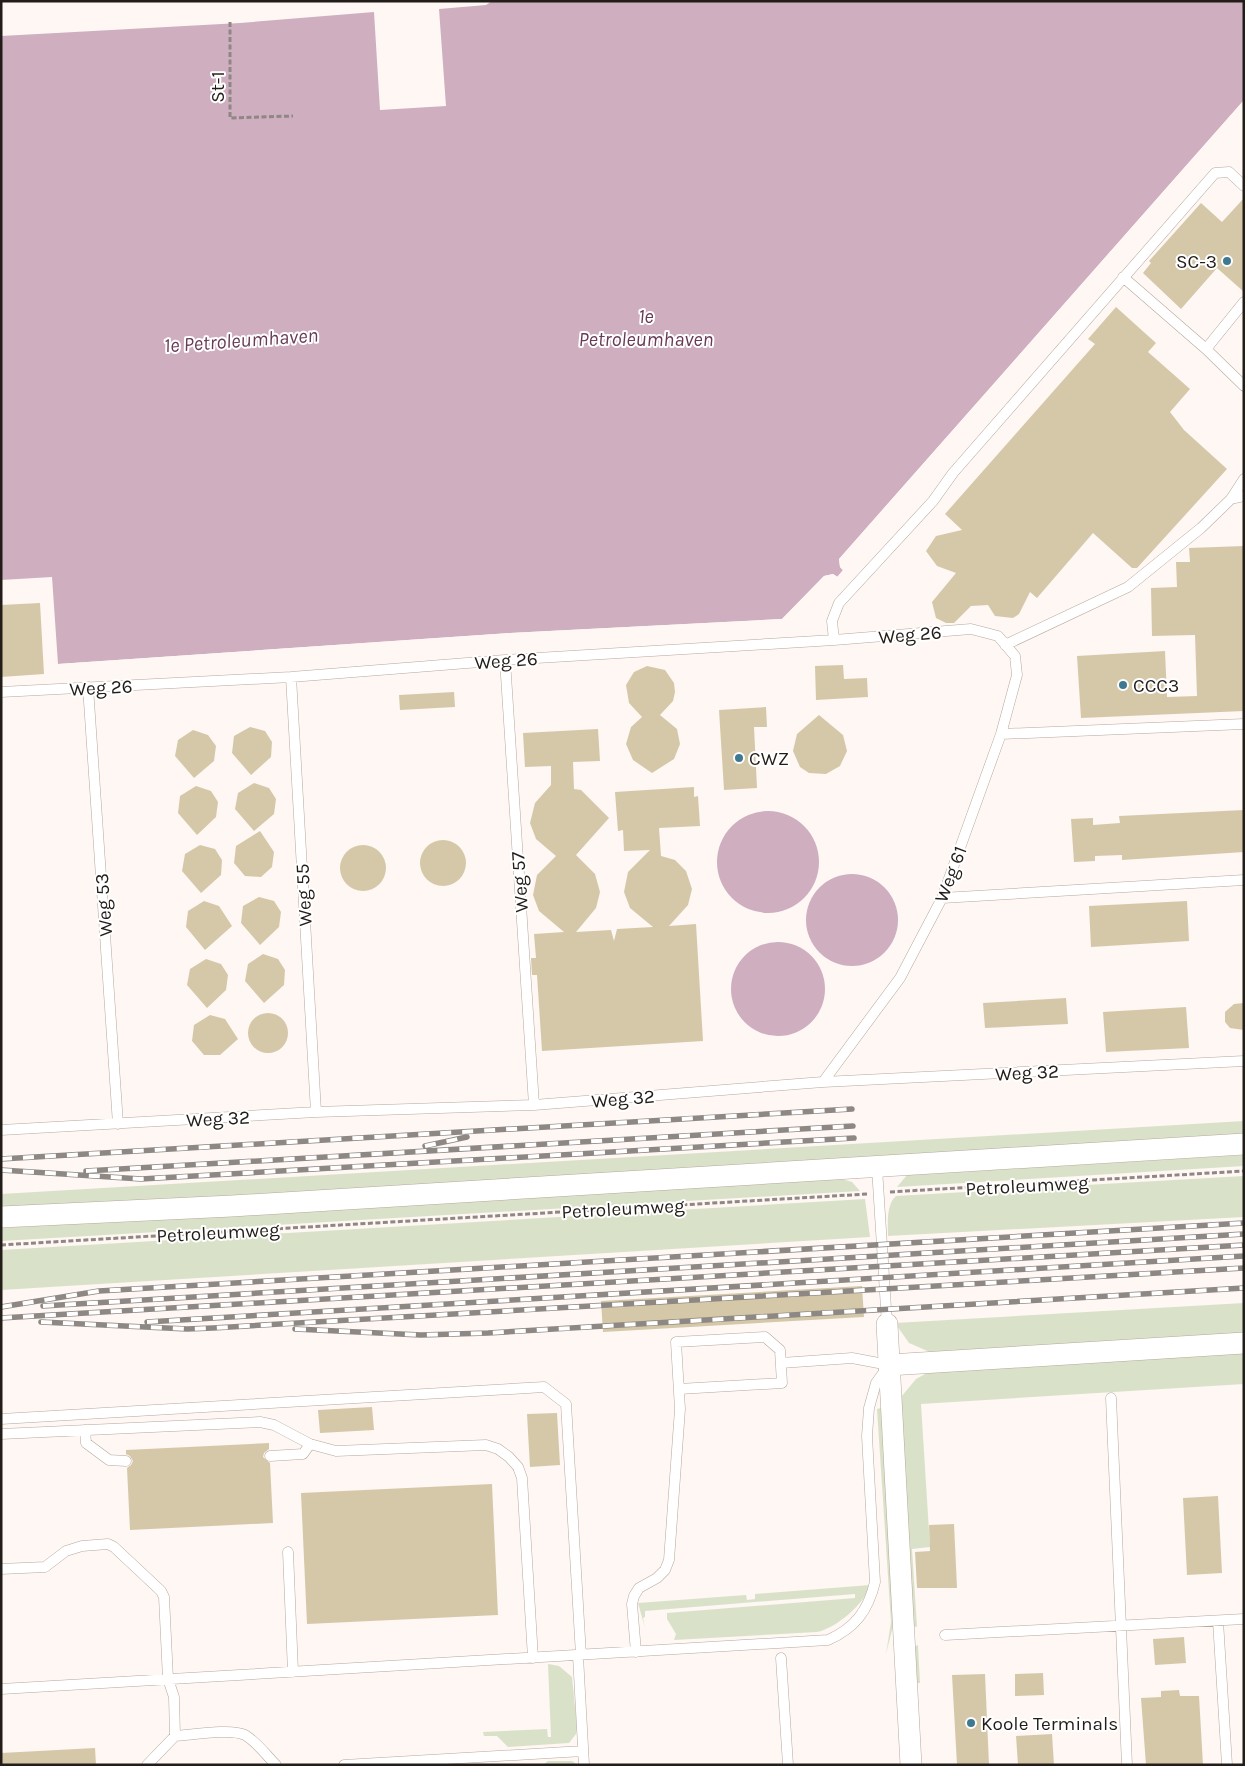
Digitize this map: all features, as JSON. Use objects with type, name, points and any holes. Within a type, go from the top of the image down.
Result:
[{"type":"street","name":"Petroleumweg","points":[[1,1217],[241,1206],[1244,1144]]},
{"type":"street","points":[[887,1324],[911,1765]]},
{"type":"street","points":[[888,1365],[1244,1344]]},
{"type":"lane","points":[[834,640],[832,621],[839,603],[933,501],[953,473],[1215,173],[1229,172],[1244,186]]},
{"type":"lane","points":[[1123,277],[1206,349],[1244,386]]},
{"type":"lane","points":[[1206,349],[1244,302]]},
{"type":"lane","points":[[1005,645],[1128,587],[1201,528],[1231,498],[1244,480]]},
{"type":"lane","points":[[1231,498],[1244,496]]},
{"type":"lane","name":"Weg 26","points":[[1,692],[291,677],[505,660],[834,640],[971,629],[998,636],[1005,645]]},
{"type":"lane","name":"Weg 61","points":[[823,1082],[900,978],[942,898],[1002,734],[1017,675],[1015,656],[1005,645]]},
{"type":"lane","name":"Weg 57","points":[[505,660],[534,1105]]},
{"type":"lane","name":"Weg 55","points":[[291,677],[316,1112]]},
{"type":"lane","name":"Weg 53","points":[[88,687],[118,1124]]},
{"type":"lane","points":[[1002,734],[1244,724]]},
{"type":"lane","points":[[942,898],[1244,880]]},
{"type":"lane","name":"Weg 32","points":[[1,1130],[316,1112],[534,1105],[823,1082],[1244,1061]]},
{"type":"lane","points":[[877,1168],[887,1324]]},
{"type":"lane","points":[[636,1652],[632,1604],[634,1596],[638,1588],[657,1578],[666,1570],[672,1546],[680,1427],[676,1342],[765,1337],[780,1350],[782,1383],[679,1388]]},
{"type":"lane","points":[[1,1689],[828,1640],[845,1632],[870,1603],[875,1582],[867,1436],[869,1408],[876,1383],[888,1365],[852,1358],[781,1363]]},
{"type":"lane","points":[[1,1419],[544,1387],[566,1404],[584,1765]]},
{"type":"lane","points":[[1111,1398],[1127,1765]]},
{"type":"lane","points":[[1,1434],[260,1422],[274,1425],[310,1444],[336,1450],[480,1445],[498,1449],[518,1467],[522,1478],[533,1658]]},
{"type":"lane","points":[[85,1430],[86,1443],[109,1460],[126,1461]]},
{"type":"lane","points":[[270,1456],[303,1454],[310,1444]]},
{"type":"lane","points":[[1,1569],[45,1567],[66,1551],[82,1546],[108,1544],[114,1547],[161,1591],[164,1597],[168,1679],[174,1697],[175,1736]]},
{"type":"lane","points":[[288,1552],[293,1672]]},
{"type":"lane","points":[[945,1635],[1244,1619]]},
{"type":"lane","points":[[1218,1621],[1227,1765]]},
{"type":"lane","points":[[781,1658],[788,1765]]},
{"type":"lane","points":[[147,1765],[175,1736],[232,1732],[243,1734],[255,1742],[276,1765]]},
{"type":"lane","points":[[344,1765],[583,1751]]},
{"type":"lane","points":[[534,1754],[534,1765]]},
{"type":"path","name":"St-1","points":[[230,22],[230,118],[294,116]]},
{"type":"path","name":"Petroleumweg","points":[[1,1245],[1244,1171]]},
{"type":"green space","points":[[1244,1121],[1244,1136],[1,1211],[1,1194]]},
{"type":"green space","points":[[1244,1155],[1244,1166],[897,1187],[907,1175]]},
{"type":"green space","points":[[1244,1176],[1244,1217],[888,1236],[889,1209],[896,1196]]},
{"type":"green space","points":[[842,1179],[852,1182],[860,1191],[1,1241],[1,1228]]},
{"type":"green space","points":[[865,1199],[870,1237],[1,1290],[1,1250]]},
{"type":"green space","points":[[1244,1303],[1244,1334],[932,1353],[909,1343],[895,1323]]},
{"type":"green space","points":[[1244,1352],[1244,1384],[921,1404],[930,1547],[912,1549],[917,1627],[913,1626],[901,1397],[916,1379],[927,1373]]},
{"type":"green space","points":[[881,1408],[894,1622],[886,1654],[891,1622],[877,1409]]},
{"type":"green space","points":[[870,1585],[863,1600],[849,1614],[841,1621],[817,1632],[674,1640],[676,1634],[667,1619],[667,1613],[855,1598],[855,1594],[645,1611],[645,1617],[643,1618],[645,1628],[638,1603],[746,1595],[747,1600],[755,1599],[755,1594]]},
{"type":"green space","points":[[918,1645],[920,1683],[916,1683],[914,1647]]},
{"type":"green space","points":[[548,1664],[559,1666],[572,1677],[577,1727],[576,1734],[569,1743],[508,1747],[497,1736],[484,1736],[483,1732],[547,1729],[548,1737],[551,1737]]},
{"type":"green space","points":[[548,1761],[572,1761],[578,1765],[543,1765]]},
{"type":"water","name":"1e Petroleumhaven","points":[[492,1],[1244,1],[1244,100],[839,559],[840,567],[843,570],[837,577],[833,574],[824,576],[782,619],[510,633],[58,664],[52,577],[1,580],[1,36],[240,23],[374,12],[380,110],[446,106],[439,9],[486,5]]},
{"type":"water","points":[[768,811],[787,815],[804,826],[815,843],[819,862],[815,881],[804,898],[787,909],[768,913],[749,909],[732,898],[721,881],[717,862],[721,843],[732,826],[749,815]]},
{"type":"water","points":[[852,874],[870,877],[885,887],[895,902],[898,920],[895,938],[885,953],[870,963],[852,966],[834,963],[819,953],[809,938],[806,920],[809,902],[819,887],[834,877]]},
{"type":"water","points":[[778,942],[796,946],[811,956],[821,971],[825,989],[821,1007],[811,1022],[796,1032],[778,1036],[760,1032],[745,1022],[735,1007],[731,989],[735,971],[745,956],[760,946]]},
{"type":"pier","points":[[1244,100],[1244,104],[842,560],[846,571],[839,579],[832,577],[826,579],[784,622],[510,635],[58,666],[58,664],[510,633],[782,619],[824,576],[833,574],[838,577],[843,570],[840,567],[839,559]]},
{"type":"building","points":[[1244,198],[1244,292],[1217,268],[1181,309],[1143,273],[1151,263],[1149,261],[1201,203],[1222,222]]},
{"type":"building","points":[[1116,307],[1156,343],[1148,352],[1190,389],[1170,412],[1184,430],[1227,469],[1137,568],[1132,568],[1093,533],[1037,598],[1030,592],[1019,614],[1013,618],[995,616],[988,605],[971,606],[954,623],[946,623],[936,618],[932,602],[956,573],[937,566],[926,551],[936,536],[962,530],[945,514],[1095,344],[1088,339]]},
{"type":"building","points":[[1244,546],[1244,711],[1081,718],[1077,656],[1165,651],[1167,697],[1197,696],[1195,635],[1152,636],[1151,588],[1177,587],[1176,562],[1190,562],[1189,548]]},
{"type":"building","points":[[40,603],[44,674],[1,677],[1,605]]},
{"type":"building","points":[[843,665],[844,679],[867,678],[868,697],[816,700],[815,666]]},
{"type":"building","points":[[647,666],[665,670],[674,683],[673,701],[660,715],[677,729],[680,744],[674,759],[652,773],[633,760],[626,744],[631,727],[642,717],[629,703],[626,685],[634,672]]},
{"type":"building","points":[[454,692],[455,707],[400,710],[399,695]]},
{"type":"building","name":"CWZ","points":[[766,707],[767,727],[754,727],[757,788],[724,790],[719,710]]},
{"type":"building","points":[[819,715],[843,735],[847,751],[840,766],[826,774],[809,773],[800,767],[793,751],[797,734]]},
{"type":"building","points":[[250,727],[265,731],[272,742],[271,757],[251,775],[232,753],[234,736]]},
{"type":"building","points":[[598,729],[600,761],[573,762],[574,789],[581,790],[609,818],[576,855],[595,874],[600,892],[596,908],[576,932],[611,930],[614,941],[617,929],[653,927],[630,908],[624,892],[628,872],[650,850],[624,851],[623,830],[618,831],[615,792],[694,787],[694,797],[698,796],[700,826],[659,828],[661,856],[675,860],[686,871],[692,889],[688,905],[669,926],[696,924],[703,1041],[542,1051],[537,975],[532,975],[531,958],[536,958],[534,934],[564,932],[539,911],[533,895],[537,875],[556,856],[536,839],[530,823],[535,803],[551,785],[551,766],[525,767],[523,733]]},
{"type":"building","points":[[193,730],[208,735],[216,746],[214,761],[194,778],[175,756],[178,740]]},
{"type":"building","points":[[254,783],[269,788],[276,799],[274,814],[254,831],[235,809],[238,793]]},
{"type":"building","points":[[196,786],[211,791],[218,802],[216,817],[197,835],[178,813],[180,796]]},
{"type":"building","points":[[1244,810],[1244,852],[1122,860],[1122,855],[1095,856],[1095,861],[1074,862],[1071,819],[1093,818],[1093,825],[1120,823],[1119,816]]},
{"type":"building","points":[[260,831],[274,852],[272,867],[261,877],[245,876],[234,863],[236,846]]},
{"type":"building","points":[[438,840],[448,840],[462,850],[466,863],[462,876],[456,882],[448,886],[438,886],[424,876],[420,868],[420,858],[430,844]]},
{"type":"building","points":[[200,845],[215,849],[222,860],[221,875],[201,893],[182,871],[185,854]]},
{"type":"building","points":[[358,845],[368,845],[382,855],[386,868],[382,881],[376,887],[368,891],[358,891],[344,881],[340,873],[340,863],[350,849]]},
{"type":"building","points":[[259,897],[274,901],[281,912],[279,927],[260,945],[241,923],[243,906]]},
{"type":"building","points":[[204,901],[219,906],[232,926],[205,950],[186,927],[188,911]]},
{"type":"building","points":[[1187,901],[1189,941],[1091,947],[1089,906]]},
{"type":"building","points":[[263,954],[278,959],[285,970],[284,985],[264,1003],[245,981],[248,964]]},
{"type":"building","points":[[206,959],[221,964],[228,975],[226,990],[207,1008],[187,985],[190,969]]},
{"type":"building","points":[[1066,998],[1068,1024],[985,1028],[983,1003]]},
{"type":"building","points":[[1244,1003],[1244,1030],[1230,1028],[1225,1022],[1225,1012],[1234,1004]]},
{"type":"building","points":[[1186,1007],[1189,1048],[1106,1052],[1103,1012]]},
{"type":"building","points":[[268,1013],[279,1016],[285,1022],[288,1033],[285,1044],[279,1050],[268,1053],[257,1050],[251,1044],[248,1033],[251,1022],[257,1016]]},
{"type":"building","points":[[210,1015],[225,1019],[238,1039],[220,1055],[204,1055],[192,1041],[194,1025]]},
{"type":"building","points":[[862,1286],[864,1317],[603,1332],[601,1301]]},
{"type":"building","points":[[372,1407],[374,1430],[320,1433],[318,1410]]},
{"type":"building","points":[[557,1413],[560,1465],[530,1467],[527,1414]]},
{"type":"building","points":[[269,1443],[269,1449],[264,1453],[263,1457],[270,1463],[273,1523],[130,1530],[127,1468],[133,1461],[126,1454],[126,1450]]},
{"type":"building","points":[[492,1484],[498,1615],[307,1624],[301,1493]]},
{"type":"building","points":[[1218,1496],[1222,1573],[1187,1575],[1183,1498]]},
{"type":"building","points":[[954,1524],[957,1588],[917,1588],[915,1552],[930,1551],[929,1525]]},
{"type":"building","points":[[1184,1637],[1186,1663],[1155,1665],[1153,1639]]},
{"type":"building","points":[[1043,1673],[1044,1695],[1015,1696],[1015,1674]]},
{"type":"building","name":"Koole Terminals","points":[[985,1674],[989,1765],[957,1765],[952,1675]]},
{"type":"building","points":[[1179,1690],[1180,1696],[1199,1696],[1203,1765],[1146,1765],[1141,1698],[1161,1697],[1161,1691]]},
{"type":"building","points":[[1052,1734],[1054,1765],[1018,1765],[1016,1736]]},
{"type":"building","points":[[95,1748],[96,1765],[1,1765],[1,1753]]},
{"type":"railway","points":[[1,1159],[852,1109]]},
{"type":"railway","points":[[86,1171],[853,1126]]},
{"type":"railway","points":[[425,1146],[467,1137]]},
{"type":"railway","points":[[1,1170],[141,1179],[854,1138]]},
{"type":"railway","points":[[1,1307],[99,1291],[1244,1223]]},
{"type":"railway","points":[[43,1306],[1244,1234]]},
{"type":"railway","points":[[1,1318],[1244,1245]]},
{"type":"railway","points":[[147,1322],[1244,1256]]},
{"type":"railway","points":[[41,1322],[187,1329],[213,1328],[1244,1268]]},
{"type":"railway","points":[[295,1329],[421,1335],[488,1333],[1244,1288]]},
{"type":"place","name":"SC-3","points":[[1227,261]]},
{"type":"place","name":"CCC3","points":[[1123,685]]},
{"type":"place","name":"CWZ","points":[[739,758]]},
{"type":"place","name":"Koole Terminals","points":[[971,1723]]}]
